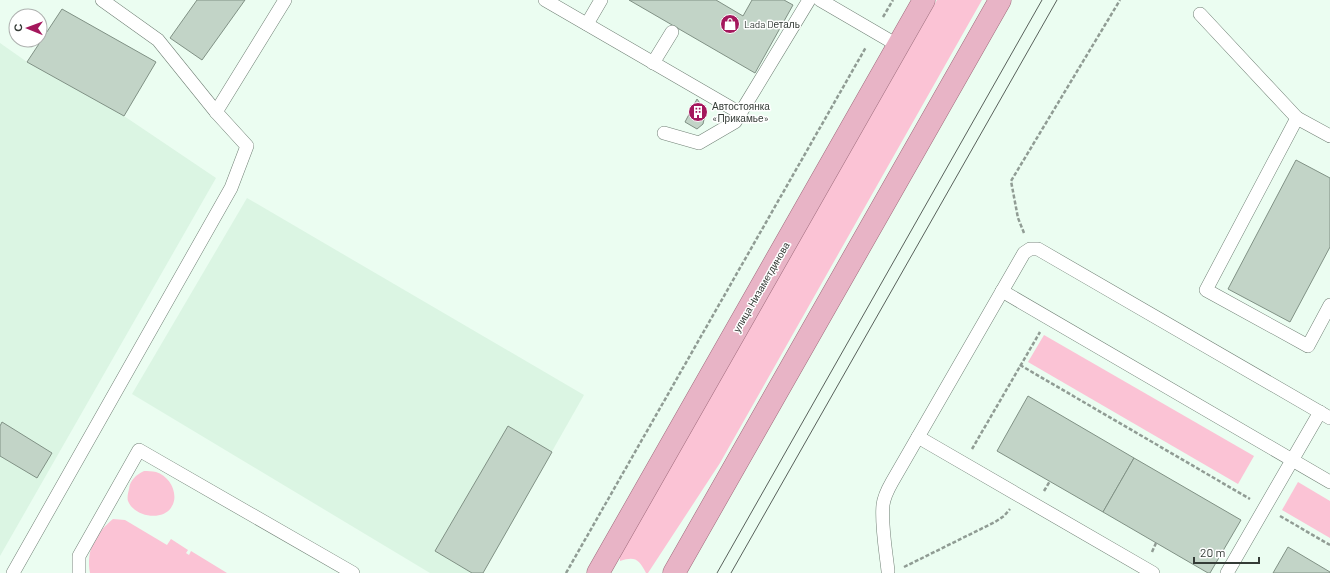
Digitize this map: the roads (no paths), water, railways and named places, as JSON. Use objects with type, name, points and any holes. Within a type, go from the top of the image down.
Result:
[{"type":"main road","name":"улица Низаметдинова","points":[[598,573],[924,0]]},
{"type":"main road","points":[[674,573],[1000,0]]},
{"type":"lane","points":[[13,573],[231,188],[246,146],[216,112],[158,40],[102,0]]},
{"type":"lane","points":[[216,112],[285,0]]},
{"type":"lane","points":[[545,0],[740,113]]},
{"type":"lane","points":[[587,24],[601,0]]},
{"type":"lane","points":[[664,133],[699,142],[734,122],[809,0]]},
{"type":"lane","points":[[820,0],[898,46]]},
{"type":"lane","points":[[1200,14],[1297,118],[1330,136]]},
{"type":"lane","points":[[653,63],[672,32]]},
{"type":"lane","points":[[1297,118],[1206,290],[1308,346],[1330,305]]},
{"type":"lane","points":[[892,573],[883,516],[883,505],[886,495],[892,482],[1024,253],[1030,248],[1038,249],[1325,415],[1292,460],[1227,573]]},
{"type":"lane","points":[[1002,291],[1330,482]]},
{"type":"lane","points":[[918,437],[1153,573]]},
{"type":"lane","points":[[80,573],[79,556],[139,450],[353,573]]},
{"type":"tram line","points":[[717,573],[1042,0]]},
{"type":"tram line","points":[[731,573],[1057,0]]},
{"type":"place","name":"Lada Dеталь","points":[[730,24]]},
{"type":"place","name":"Автостоянка «Прикамье»","points":[[698,112]]}]
